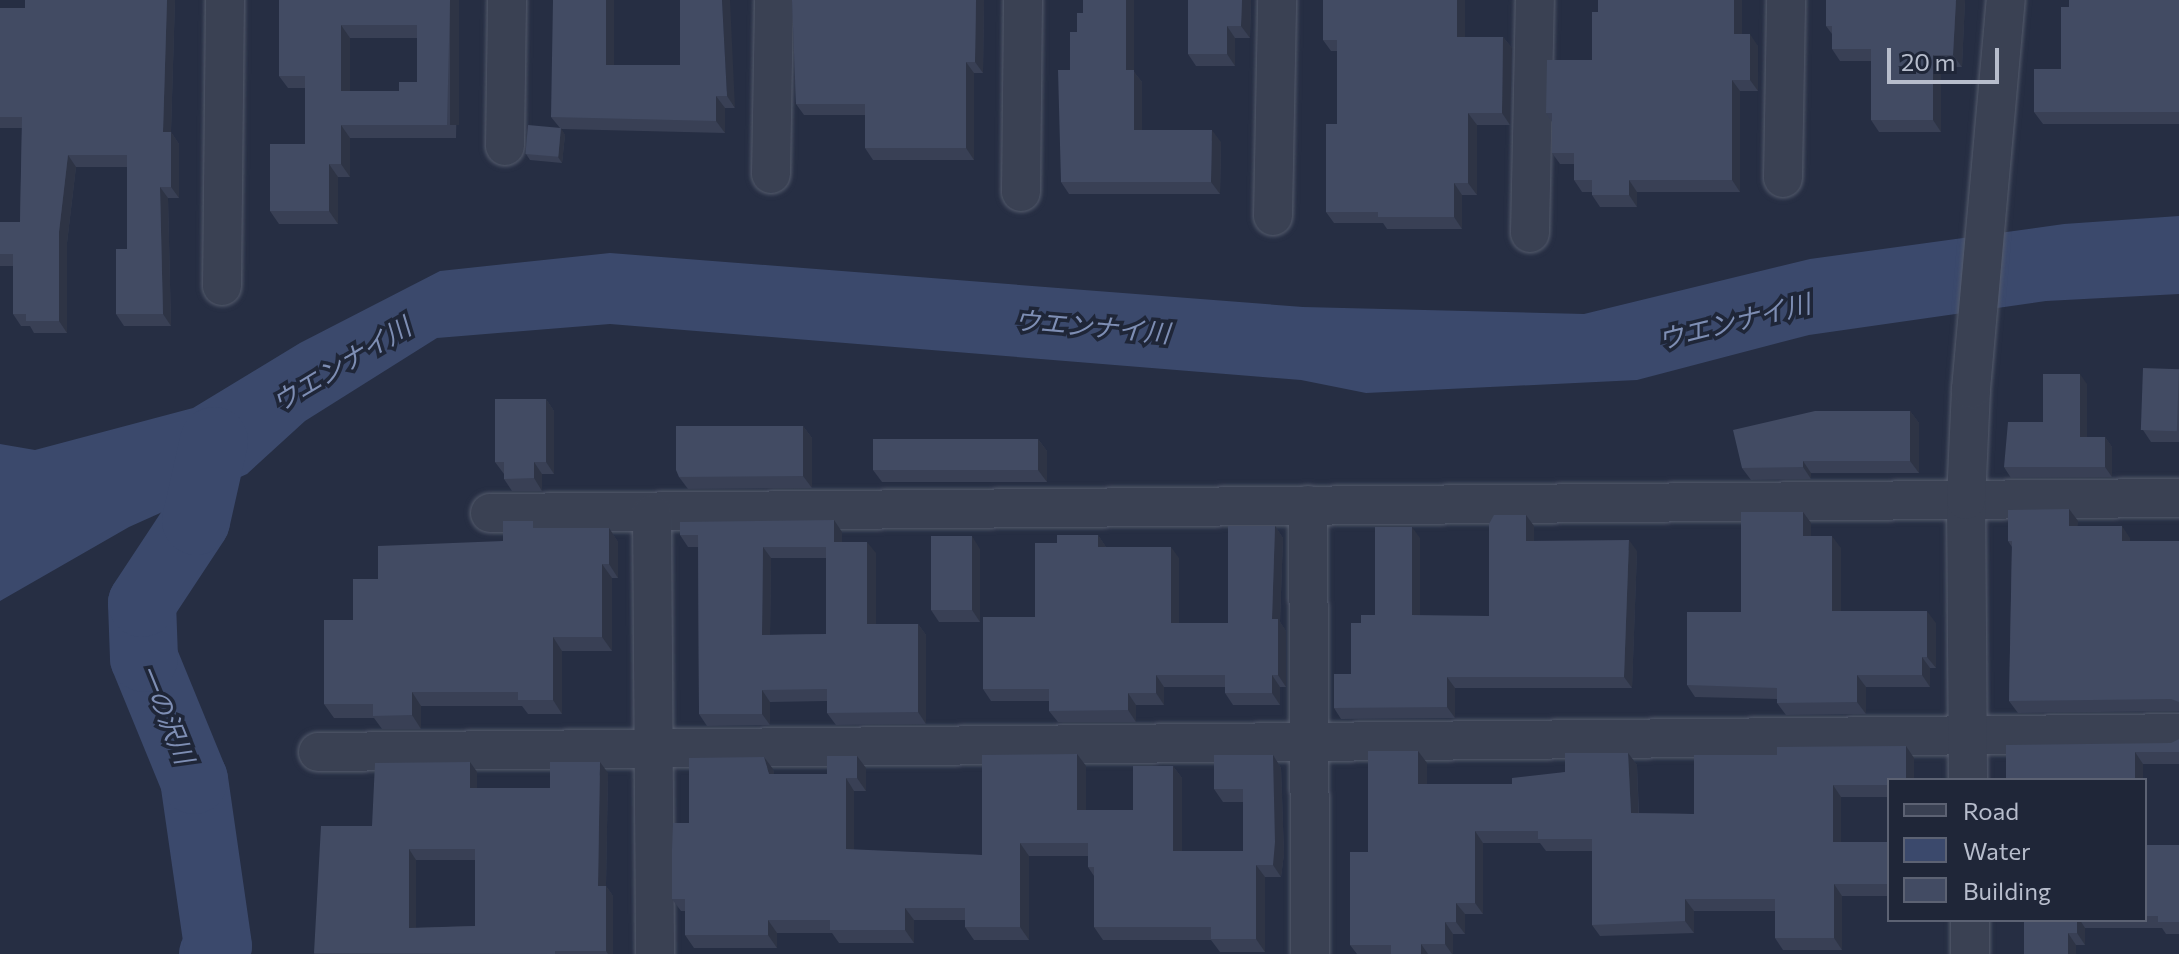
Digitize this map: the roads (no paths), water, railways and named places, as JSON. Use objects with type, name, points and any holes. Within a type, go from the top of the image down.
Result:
[{"type":"street","points":[[222,286],[225,0]]},
{"type":"street","points":[[505,146],[507,0]]},
{"type":"street","points":[[771,174],[774,0]]},
{"type":"street","points":[[1021,192],[1023,0]]},
{"type":"street","points":[[1273,216],[1277,0]]},
{"type":"street","points":[[1530,233],[1535,0]]},
{"type":"street","points":[[1783,178],[1786,0]]},
{"type":"street","points":[[1968,778],[1966,500],[1971,389],[2006,0]]},
{"type":"street","points":[[490,513],[652,514],[2179,498]]},
{"type":"street","points":[[1308,505],[1310,954]]},
{"type":"street","points":[[652,514],[655,954]]},
{"type":"street","points":[[318,752],[1308,745],[2179,733]]},
{"type":"street","points":[[1970,922],[1970,954]]},
{"type":"water","name":"ウエンナイ川","points":[[2179,216],[2179,294],[2046,301],[1809,335],[1637,380],[1366,393],[1301,380],[610,324],[437,338],[305,421],[247,474],[129,527],[0,601],[0,444],[35,450],[193,408],[300,343],[440,271],[610,253],[1303,307],[1584,314],[1810,259],[2064,224]]},
{"type":"waterway","name":"一の沢川","points":[[213,954],[218,946],[194,780],[144,658],[142,603],[196,521],[214,441]]}]
